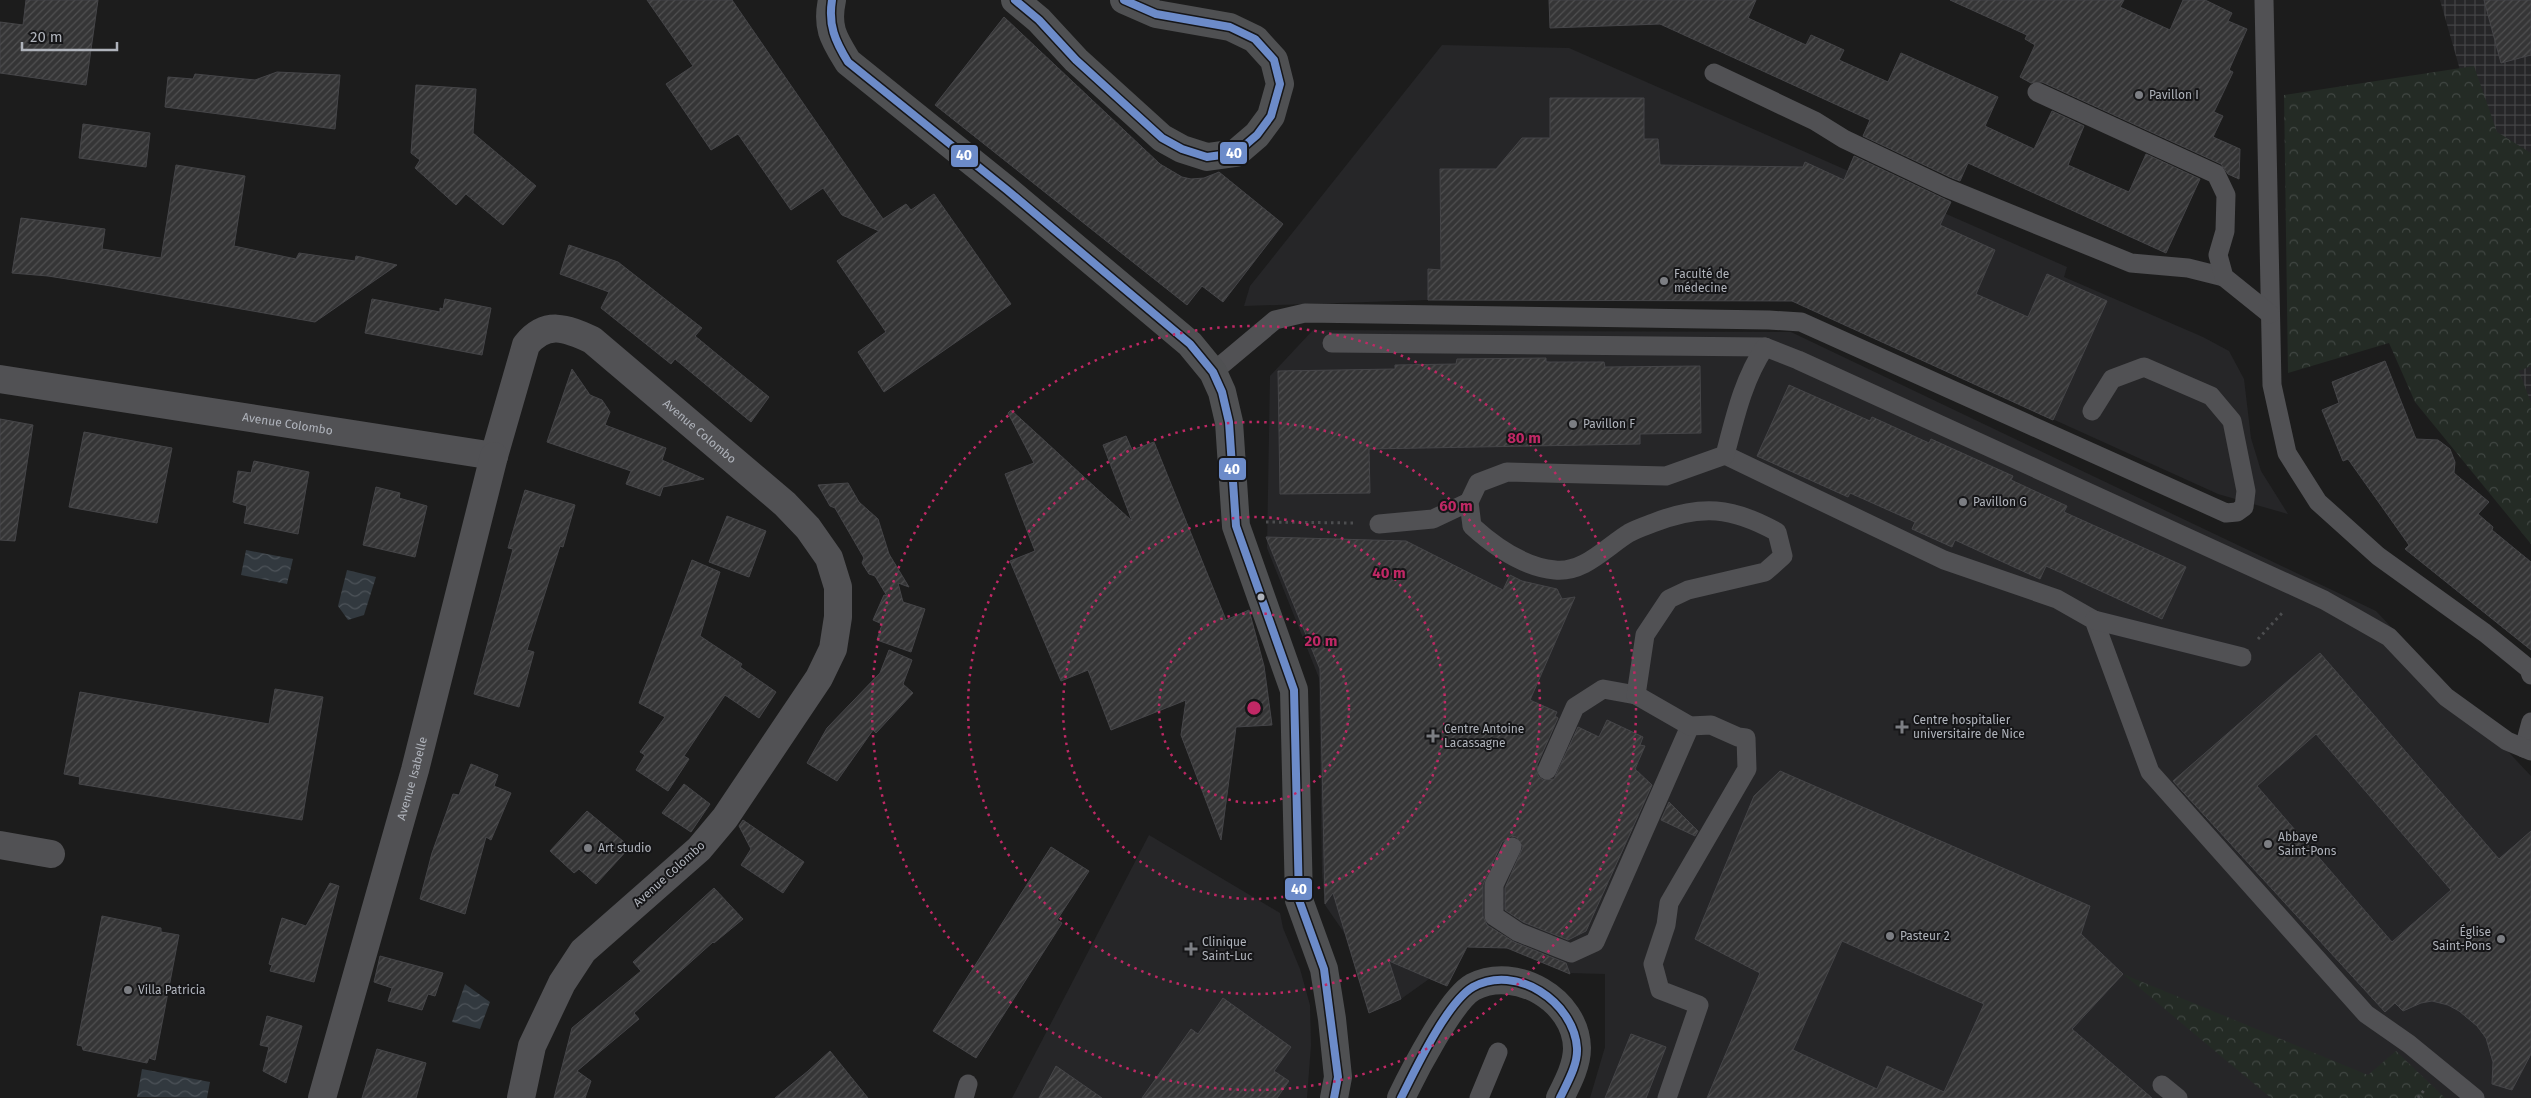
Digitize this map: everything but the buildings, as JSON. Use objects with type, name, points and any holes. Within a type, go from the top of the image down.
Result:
[{"type":"main road","points":[[832,0],[828,18],[834,40],[848,62],[1007,190],[1190,344],[1213,372],[1222,392],[1229,422],[1236,526],[1253,581],[1294,690],[1299,900],[1324,970],[1332,1019],[1338,1077],[1334,1098]]},
{"type":"main road","points":[[1015,0],[1039,20],[1076,60],[1162,138],[1182,149],[1207,157],[1236,153],[1257,135],[1271,116],[1280,84],[1274,60],[1255,39],[1230,27],[1156,14],[1124,0]]},
{"type":"main road","points":[[1400,1098],[1458,1000],[1473,987],[1491,981],[1512,982],[1532,987],[1556,1002],[1570,1019],[1576,1036],[1576,1058],[1560,1098]]},
{"type":"street","name":"Avenue Colombo","points":[[0,379],[494,456],[526,344],[535,333],[552,328],[569,329],[592,340],[785,504],[808,528],[829,558],[838,586],[838,617],[832,649],[819,678],[748,786],[699,849],[583,951],[562,983],[532,1046],[521,1098]]},
{"type":"street","name":"Avenue Isabelle","points":[[322,1098],[415,770],[494,456]]},
{"type":"street","points":[[0,845],[51,854]]},
{"type":"lane","points":[[2264,0],[2272,385],[2287,453],[2318,502],[2378,556],[2485,633],[2529,669],[2531,675]]},
{"type":"lane","points":[[1714,73],[1816,121],[1844,139],[1947,188],[2131,263],[2188,268],[2224,277],[2270,314]]},
{"type":"lane","points":[[2037,92],[2216,174],[2226,195],[2225,231],[2218,255],[2224,277]]},
{"type":"lane","points":[[1213,372],[1275,320],[1305,313],[1801,322],[2226,513],[2237,512],[2244,507],[2246,491],[2232,421],[2211,396],[2144,367],[2112,379],[2092,411]]},
{"type":"lane","points":[[1332,343],[1765,347],[1798,360],[2303,590],[2389,637],[2446,697],[2507,741],[2528,749],[2531,722]]},
{"type":"lane","points":[[1725,455],[1745,383],[1752,367],[1765,347]]},
{"type":"lane","points":[[1636,695],[1645,635],[1669,598],[1688,590],[1765,572],[1783,556],[1777,532],[1753,519],[1724,510],[1679,513],[1630,532],[1585,564],[1556,570],[1522,562],[1488,541],[1472,526],[1469,502],[1478,483],[1507,472],[1666,476],[1725,455],[1944,560],[2057,599],[2094,620],[2242,657]]},
{"type":"lane","points":[[1380,524],[1433,519],[1469,502]]},
{"type":"lane","points":[[2094,620],[2150,772],[2366,1014],[2409,1044],[2475,1098]]},
{"type":"lane","points":[[1547,770],[1575,707],[1603,689],[1636,695],[1690,726],[1711,725],[1738,737],[1746,738],[1747,770],[1669,903],[1666,925],[1653,964],[1660,990],[1699,1005],[1667,1098]]},
{"type":"lane","points":[[1512,847],[1494,885],[1494,916],[1518,932],[1571,953],[1595,942],[1690,726]]},
{"type":"lane","points":[[1479,1098],[1498,1052]]},
{"type":"lane","points":[[2162,1085],[2178,1098]]},
{"type":"path","points":[[1236,526],[1272,521],[1380,524]]},
{"type":"path","points":[[2242,657],[2303,590]]},
{"type":"shaded area","points":[[2440,0],[2531,0],[2531,414],[2500,338],[2482,147]]},
{"type":"shaded area","name":"Faculté de médecine","points":[[1442,45],[1569,48],[2067,267],[2064,277],[2203,337],[2229,351],[2244,379],[2251,438],[2261,471],[2288,514],[2218,494],[1792,301],[1428,300],[1244,306],[1250,286]]},
{"type":"shaded area","name":"Centre hospitalier universitaire de Nice","points":[[1313,330],[1791,332],[2376,611],[2531,776],[2531,1098],[1590,1098],[1605,1047],[1605,974],[1568,973],[1508,948],[1467,947],[1447,986],[1429,979],[1401,999],[1369,1013],[1345,934],[1325,905],[1322,874],[1319,678],[1267,548],[1270,376]]},
{"type":"shaded area","name":"Clinique Saint-Luc","points":[[1149,835],[1280,913],[1283,928],[1300,969],[1310,1005],[1311,1045],[1307,1098],[1012,1098]]},
{"type":"green space","points":[[2474,66],[2497,132],[2531,153],[2531,366],[2519,371],[2531,403],[2531,544],[2415,402],[2389,343],[2288,373],[2284,95]]},
{"type":"green space","points":[[2123,974],[2368,1075],[2396,1051],[2445,1098],[2271,1098]]},
{"type":"water","points":[[246,550],[293,559],[287,584],[241,575]]},
{"type":"water","points":[[347,570],[376,577],[364,615],[348,620],[338,606]]},
{"type":"water","points":[[465,984],[490,1002],[480,1029],[452,1022]]},
{"type":"water","points":[[142,1069],[210,1082],[207,1098],[137,1097]]},
{"type":"transit line","name":"40","points":[[832,0],[832,25],[839,47],[848,62],[1007,190],[1190,344],[1213,372],[1222,392],[1229,422],[1236,526],[1294,690],[1299,900],[1324,969],[1338,1077],[1334,1098]]},
{"type":"transit line","name":"40","points":[[1015,0],[1039,20],[1076,60],[1162,138],[1182,149],[1207,157],[1236,153],[1257,135],[1271,116],[1280,84],[1274,60],[1255,39],[1230,27],[1156,14],[1124,0]]},
{"type":"transit line","name":"40","points":[[1401,1098],[1442,1021],[1463,995],[1473,987],[1490,981],[1507,980],[1524,984],[1540,991],[1554,1002],[1566,1016],[1573,1031],[1577,1048],[1576,1061],[1560,1098]]},
{"type":"place","name":"Pavillon I","points":[[2139,95]]},
{"type":"place","name":"Faculté de médecine","points":[[1664,281]]},
{"type":"place","name":"Pavillon F","points":[[1573,424]]},
{"type":"place","name":"Pavillon G","points":[[1963,502]]},
{"type":"place","name":"Centre hospitalier universitaire de Nice","points":[[1902,727]]},
{"type":"place","name":"Centre Antoine Lacassagne","points":[[1433,736]]},
{"type":"place","name":"Abbaye Saint-Pons","points":[[2268,844]]},
{"type":"place","name":"Art studio","points":[[588,848]]},
{"type":"place","name":"Pasteur 2","points":[[1890,936]]},
{"type":"place","name":"Église Saint-Pons","points":[[2501,939]]},
{"type":"place","name":"Clinique Saint-Luc","points":[[1191,949]]},
{"type":"place","name":"Villa Patricia","points":[[128,990]]}]
